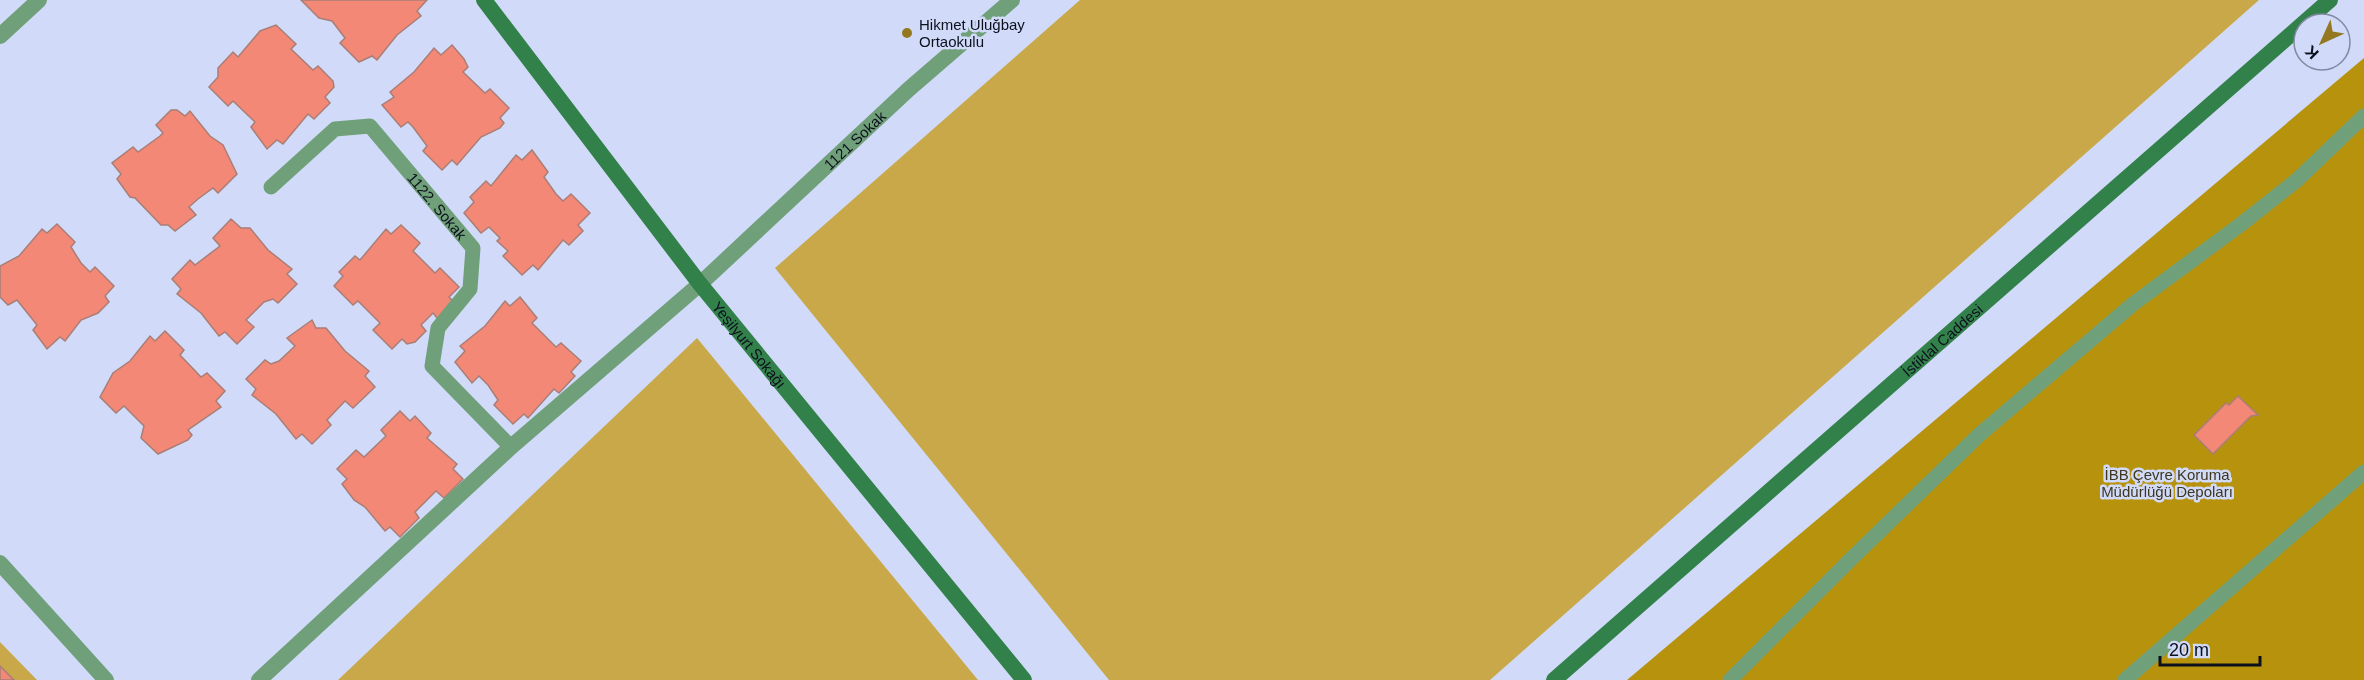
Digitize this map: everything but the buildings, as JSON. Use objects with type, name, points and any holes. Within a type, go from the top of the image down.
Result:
[{"type":"main road","name":"Yeşilyurt Sokağı","points":[[484,0],[700,284],[1024,680]]},
{"type":"main road","name":"İstiklal Caddesi","points":[[1554,680],[2330,0]]},
{"type":"street","points":[[0,36],[39,0]]},
{"type":"street","name":"1121 Sokak","points":[[259,680],[512,447],[700,284],[909,89],[1012,0]]},
{"type":"street","points":[[0,562],[106,680]]},
{"type":"lane","points":[[1730,680],[1979,435],[2133,304],[2297,180],[2364,116]]},
{"type":"lane","name":"1122. Sokak","points":[[271,187],[335,129],[370,126],[473,248],[470,289],[438,328],[432,366],[512,447]]},
{"type":"lane","points":[[2125,680],[2364,472]]},
{"type":"shaded area","points":[[1080,0],[2259,0],[1490,680],[1109,680],[775,268]]},
{"type":"shaded area","points":[[697,338],[978,680],[338,680]]},
{"type":"shaded area","points":[[0,642],[37,680],[0,680]]},
{"type":"green space","name":"İBB Çevre Koruma Müdürlüğü Depoları","points":[[2364,58],[2364,680],[1627,680],[2347,72],[2352,72],[2352,68]]},
{"type":"place","name":"Hikmet Uluğbay Ortaokulu","points":[[907,33]]}]
